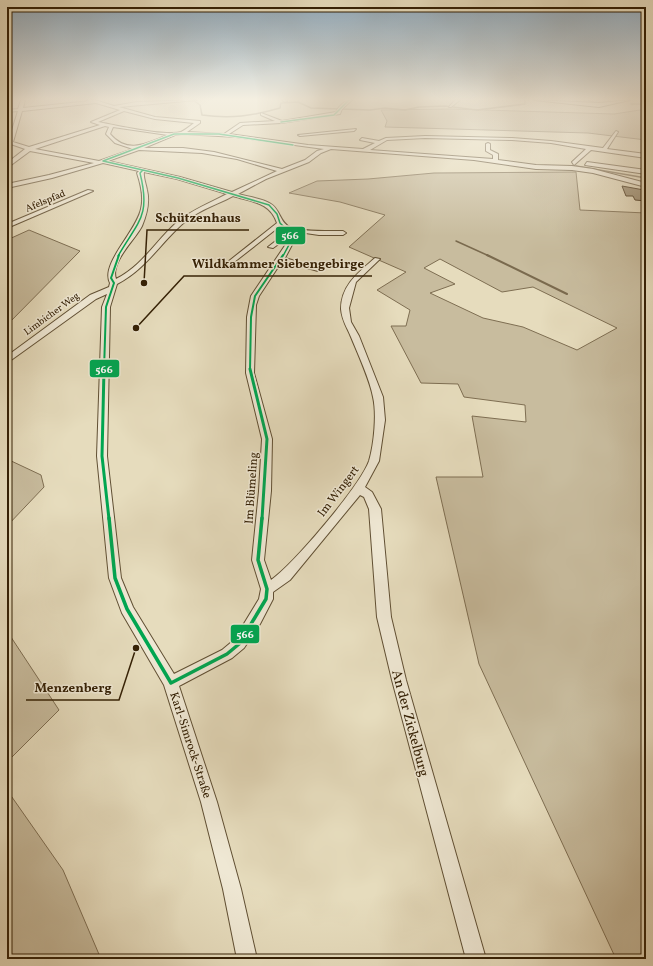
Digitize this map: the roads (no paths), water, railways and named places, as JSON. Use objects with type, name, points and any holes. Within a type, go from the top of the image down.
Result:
[{"type":"street","points":[[17,145],[29,149],[178,178],[269,205],[286,228]]},
{"type":"street","points":[[7,166],[29,149],[41,145]]},
{"type":"street","points":[[122,145],[139,149],[208,152],[240,158],[283,171]]},
{"type":"street","points":[[7,186],[40,179],[102,162],[148,145]]},
{"type":"street","points":[[295,145],[495,161],[593,171],[646,185]]},
{"type":"street","points":[[364,151],[374,145]]},
{"type":"street","points":[[488,145],[488,150],[496,154],[495,161]]},
{"type":"street","points":[[568,145],[605,149],[646,156]]},
{"type":"street","points":[[605,149],[608,145]]},
{"type":"street","name":"Limbicher Weg","points":[[7,360],[93,296],[124,279],[140,267],[180,223],[232,195],[307,161],[319,152],[331,148]]},
{"type":"street","points":[[574,163],[590,148]]},
{"type":"street","points":[[528,165],[574,163],[646,172]]},
{"type":"street","name":"Karl-Simrock-Straße","points":[[141,170],[140,173],[146,194],[145,205],[137,228],[114,262],[110,275],[112,286],[106,307],[102,456],[115,578],[127,609],[171,683],[209,802],[232,889],[247,959]]},
{"type":"street","name":"Afelspfad","points":[[7,226],[90,191]]},
{"type":"street","points":[[271,247],[286,228]]},
{"type":"street","points":[[230,262],[286,228],[319,233],[343,233]]},
{"type":"street","name":"Im Blümeling","points":[[171,683],[227,654],[239,644],[255,620],[266,599],[266,589],[258,560],[265,491],[267,439],[250,373],[250,317],[255,296],[282,259],[291,241],[286,228]]},
{"type":"street","points":[[282,259],[318,268]]},
{"type":"street","name":"Im Wingert","points":[[266,589],[286,576],[359,488],[374,461],[379,427],[378,397],[355,336],[347,322],[346,308],[348,294],[353,281],[377,259]]},
{"type":"street","name":"An der Zickelburg","points":[[359,488],[368,495],[375,509],[384,617],[399,680],[476,959]]},
{"type":"waterway","points":[[576,166],[646,178]]},
{"type":"waterway","points":[[456,241],[489,256]]},
{"type":"waterway","points":[[487,255],[567,294]]},
{"type":"place","name":"Schützenhaus","points":[[144,283]]},
{"type":"place","name":"Wildkammer Siebengebirge","points":[[136,328]]},
{"type":"place","name":"Menzenberg","points":[[136,648]]}]
